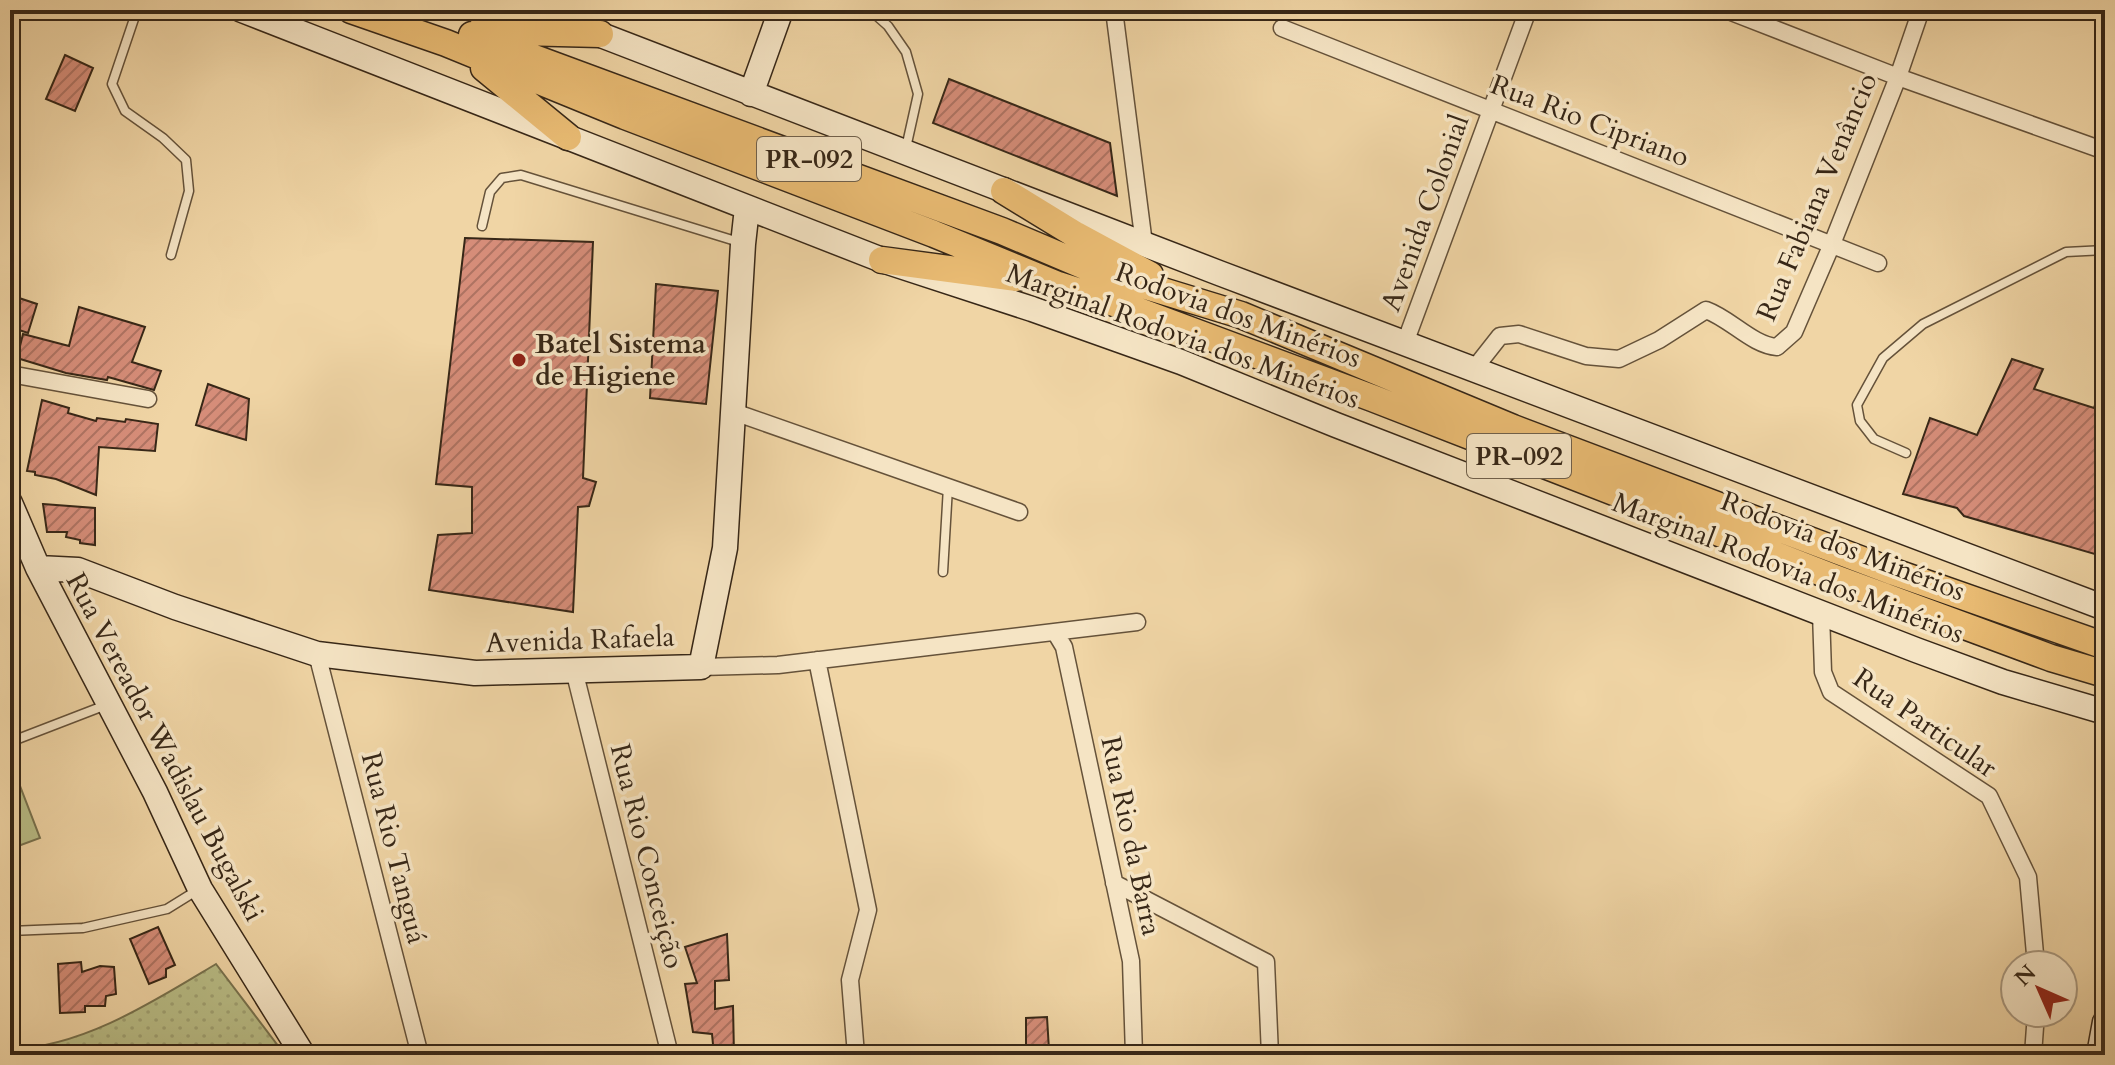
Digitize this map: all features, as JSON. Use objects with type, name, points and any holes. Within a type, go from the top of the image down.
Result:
[{"type":"main road","name":"Marginal Rodovia dos Minérios","points":[[242,10],[882,260],[1181,362],[1336,425],[2003,682],[2105,712]]},
{"type":"main road","name":"Rodovia dos Minérios","points":[[351,10],[461,40],[961,215],[1094,270],[1215,305],[1513,428],[1894,572],[2105,646]]},
{"type":"main road","name":"Rodovia dos Minérios","points":[[404,10],[461,40],[1053,283],[1136,310],[1372,398],[1850,584],[2051,658],[2105,674]]},
{"type":"main road","points":[[536,10],[2099,606]]},
{"type":"main road","points":[[751,94],[781,10]]},
{"type":"main road","points":[[461,40],[600,34]]},
{"type":"main road","points":[[461,40],[568,137]]},
{"type":"main road","points":[[1004,191],[1076,235],[1215,305]]},
{"type":"main road","points":[[701,667],[725,548],[747,208]]},
{"type":"main road","points":[[882,260],[1053,283]]},
{"type":"main road","name":"Rua Vereador Wadislau Bugalski","points":[[12,512],[38,568],[110,703],[200,889],[303,1055]]},
{"type":"main road","name":"Avenida Rafaela","points":[[38,568],[78,570],[175,607],[317,654],[475,673],[701,667]]},
{"type":"main road","points":[[2099,1055],[2105,1022]]},
{"type":"street","points":[[1114,10],[1144,244]]},
{"type":"street","name":"Avenida Colonial","points":[[1405,343],[1528,10]]},
{"type":"street","points":[[1726,10],[1898,77],[2105,151]]},
{"type":"street","name":"Rua Fabiana Venâncio","points":[[1474,369],[1500,336],[1519,334],[1586,356],[1619,359],[1659,340],[1706,310],[1767,346],[1777,347],[1794,332],[1832,244],[1921,10]]},
{"type":"street","name":"Rua Rio Cipriano","points":[[1282,28],[1878,263]]},
{"type":"street","points":[[10,374],[148,399]]},
{"type":"street","points":[[734,412],[1019,512]]},
{"type":"street","name":"Rua Particular","points":[[1821,613],[1823,672],[1831,692],[1989,796],[2028,877],[2035,949]]},
{"type":"street","name":"Avenida Rafaela","points":[[701,667],[778,665],[1137,622]]},
{"type":"street","name":"Rua Rio da Barra","points":[[1055,632],[1064,647],[1131,961],[1134,1055]]},
{"type":"street","name":"Rua Rio Tanguá","points":[[317,654],[420,1055]]},
{"type":"street","points":[[817,660],[868,910],[850,980],[856,1055]]},
{"type":"street","name":"Rua Rio Conceição","points":[[574,670],[670,1055]]},
{"type":"street","points":[[1114,883],[1266,962],[1270,1055]]},
{"type":"street","points":[[2033,1055],[2035,1029]]},
{"type":"lane","points":[[137,10],[112,84],[125,111],[163,138],[186,160],[189,191],[171,255]]},
{"type":"lane","points":[[870,10],[888,26],[906,52],[918,94],[906,151]]},
{"type":"lane","points":[[482,226],[490,192],[502,178],[521,175],[743,244]]},
{"type":"lane","points":[[1906,453],[1874,439],[1860,421],[1857,405],[1883,358],[1923,324],[2066,252],[2105,250]]},
{"type":"lane","points":[[943,572],[948,487]]},
{"type":"lane","points":[[10,742],[110,703]]},
{"type":"lane","points":[[10,931],[83,928],[167,909],[200,889]]},
{"type":"green space","points":[[10,760],[40,838],[10,849]]},
{"type":"green space","points":[[216,964],[285,1055],[10,1055],[10,1049],[37,1047],[64,1040],[118,1020]]},
{"type":"building","points":[[65,55],[93,68],[75,111],[46,99]]},
{"type":"building","points":[[949,79],[1110,143],[1117,196],[933,123]]},
{"type":"building","name":"Batel Sistema de Higiene","points":[[465,238],[593,242],[583,478],[596,482],[589,506],[578,507],[573,612],[429,590],[438,535],[472,533],[472,487],[436,484]]},
{"type":"building","points":[[656,284],[718,291],[706,404],[650,398]]},
{"type":"building","points":[[10,295],[37,304],[28,333],[10,327]]},
{"type":"building","points":[[79,307],[145,327],[132,362],[161,371],[154,390],[108,377],[107,380],[66,373],[17,358],[23,334],[69,346]]},
{"type":"building","points":[[2012,359],[2043,369],[2034,389],[2094,408],[2102,384],[2105,384],[2105,557],[1964,516],[1957,508],[1903,494],[1930,418],[1977,435]]},
{"type":"building","points":[[208,384],[249,399],[246,440],[196,425]]},
{"type":"building","points":[[42,400],[69,408],[68,413],[96,421],[97,418],[125,422],[126,419],[158,424],[155,451],[99,447],[96,495],[56,479],[35,475],[35,472],[27,471]]},
{"type":"building","points":[[43,504],[95,508],[95,545],[66,537],[67,532],[47,532]]},
{"type":"building","points":[[158,927],[175,965],[166,969],[166,977],[149,984],[130,939]]},
{"type":"building","points":[[727,934],[729,980],[715,981],[715,1009],[733,1006],[734,1055],[714,1055],[712,1034],[693,1032],[685,984],[697,983],[685,947]]},
{"type":"building","points":[[81,962],[82,972],[100,966],[114,967],[116,994],[106,996],[105,1006],[85,1006],[85,1012],[60,1013],[58,964]]},
{"type":"building","points":[[1047,1017],[1049,1050],[1026,1051],[1026,1018]]},
{"type":"place","name":"Batel Sistema de Higiene","points":[[519,360]]}]
